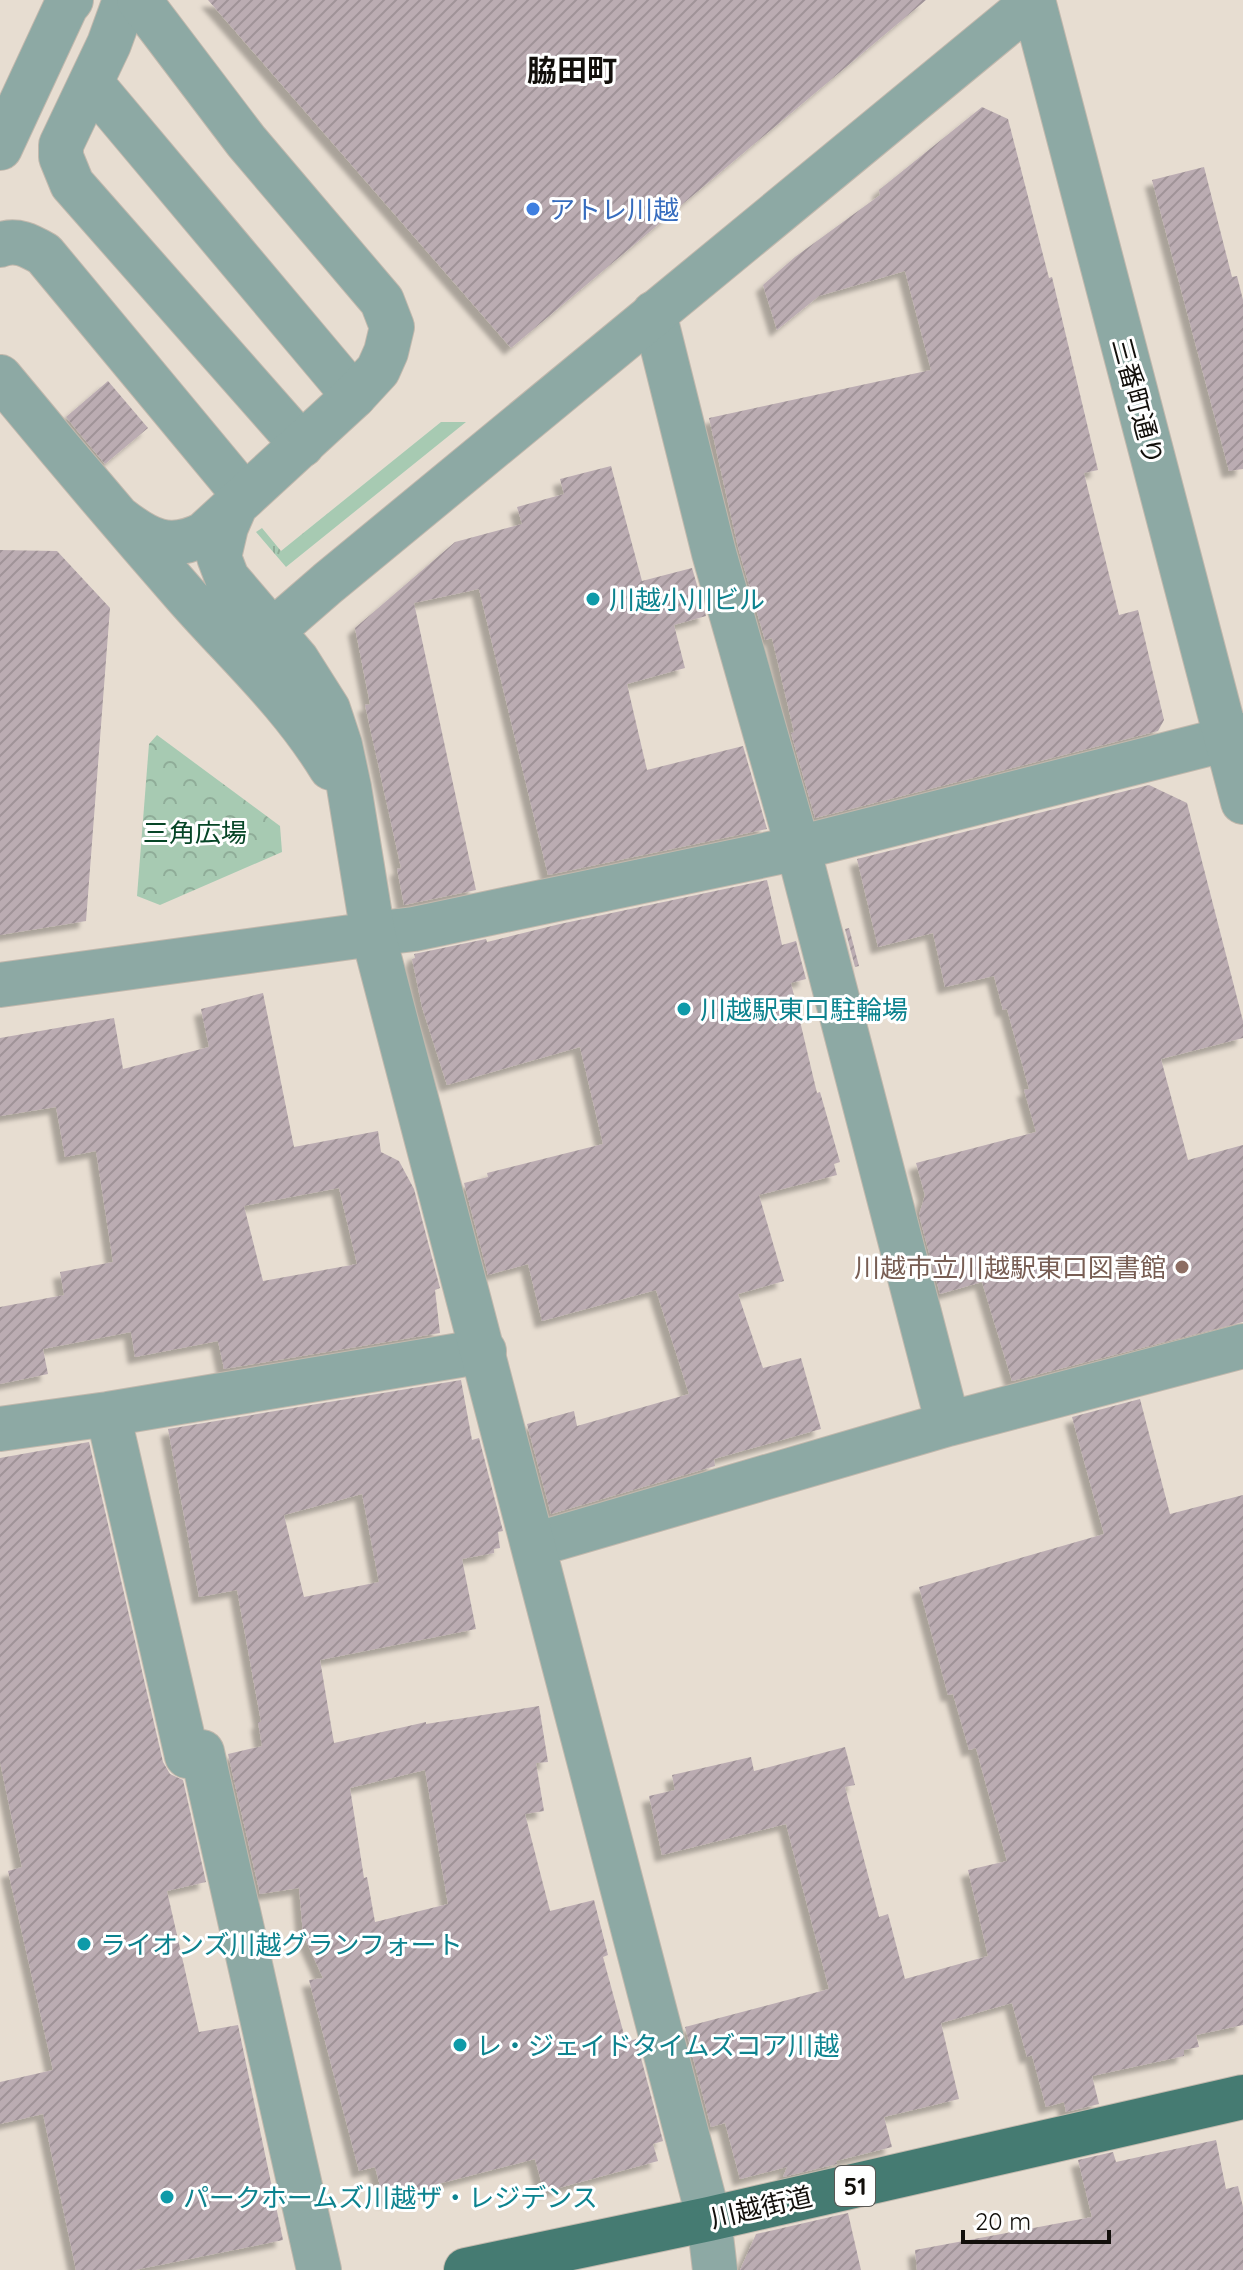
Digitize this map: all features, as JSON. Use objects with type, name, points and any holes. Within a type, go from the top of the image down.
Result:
[{"type":"main road","name":"川越街道","points":[[466,2270],[709,2219],[1243,2097]]},
{"type":"street","points":[[0,148],[71,0]]},
{"type":"street","points":[[125,0],[109,44],[61,145],[61,157],[72,184],[302,445]]},
{"type":"street","points":[[119,518],[151,540],[165,543],[185,542],[214,527],[378,370],[392,327],[382,301],[246,141],[139,0]]},
{"type":"street","points":[[258,644],[1033,1]]},
{"type":"street","name":"三番町通り","points":[[1033,1],[1235,737],[1243,802]]},
{"type":"street","points":[[91,83],[354,396]]},
{"type":"street","points":[[0,245],[10,241],[29,245],[44,254],[240,500]]},
{"type":"street","points":[[654,313],[714,553],[798,848],[948,1424]]},
{"type":"street","points":[[0,377],[189,599],[313,681],[328,709],[346,773],[373,934],[709,2219],[715,2270]]},
{"type":"street","points":[[240,500],[226,527],[219,557],[258,644]]},
{"type":"street","points":[[0,985],[420,928],[798,848],[1235,737]]},
{"type":"street","points":[[534,1545],[948,1424],[1243,1346]]},
{"type":"street","points":[[0,1429],[484,1351]]},
{"type":"street","points":[[108,1414],[187,1756],[202,1752],[319,2270]]},
{"type":"green space","points":[[441,422],[466,422],[286,567],[256,532],[262,528],[281,551]]},
{"type":"green space","name":"三角広場","points":[[157,735],[280,826],[282,852],[160,905],[137,896],[149,744]]},
{"type":"building","name":"アトレ川越","points":[[208,0],[926,0],[511,348]]},
{"type":"building","points":[[982,107],[1008,119],[1049,278],[1052,277],[1098,470],[1084,473],[1119,615],[1138,610],[1164,720],[1158,731],[815,818],[791,733],[794,732],[772,638],[765,640],[738,547],[709,418],[931,370],[905,271],[819,296],[777,330],[763,285],[795,257],[880,195],[879,190]]},
{"type":"building","points":[[1204,167],[1232,277],[1237,276],[1243,300],[1243,469],[1229,471],[1152,180]]},
{"type":"building","points":[[108,381],[148,428],[105,464],[66,417]]},
{"type":"building","points":[[611,466],[642,581],[692,568],[706,616],[674,625],[685,668],[627,684],[647,770],[743,746],[767,829],[548,875],[479,589],[414,603],[476,890],[404,905],[397,869],[401,868],[365,705],[370,704],[355,628],[455,542],[522,524],[517,507],[564,494],[560,479]]},
{"type":"building","points":[[0,550],[57,551],[110,608],[86,921],[0,935]]},
{"type":"building","points":[[1149,785],[1187,803],[1243,1021],[1243,1038],[1161,1059],[1188,1160],[1243,1145],[1243,1322],[1012,1381],[982,1282],[940,1294],[919,1215],[925,1195],[916,1163],[1036,1132],[1024,1090],[1029,1089],[1007,1009],[1003,1010],[994,976],[945,987],[933,933],[878,947],[857,859]]},
{"type":"building","points":[[767,880],[782,945],[796,941],[806,979],[791,983],[817,1093],[820,1092],[840,1162],[834,1164],[837,1175],[759,1195],[784,1281],[738,1294],[763,1368],[801,1358],[821,1429],[714,1459],[715,1466],[551,1514],[527,1424],[574,1411],[577,1426],[689,1394],[656,1290],[542,1321],[528,1264],[488,1275],[464,1183],[488,1177],[487,1173],[603,1144],[580,1047],[447,1085],[422,1007],[412,959],[415,958],[414,954],[486,939],[487,942]]},
{"type":"building","points":[[849,928],[859,966],[855,967],[845,929]]},
{"type":"building","points":[[263,993],[294,1147],[378,1131],[381,1152],[399,1161],[414,1189],[440,1288],[435,1290],[440,1333],[224,1369],[218,1341],[135,1357],[131,1332],[43,1349],[48,1374],[0,1384],[0,1307],[64,1295],[60,1272],[113,1262],[96,1151],[65,1157],[56,1107],[0,1116],[0,1038],[114,1018],[123,1069],[209,1047],[201,1009]],"holes":[[[339,1188],[357,1264],[263,1281],[244,1206]]]},
{"type":"building","points":[[461,1380],[472,1440],[479,1438],[503,1531],[498,1532],[500,1548],[494,1549],[494,1553],[462,1559],[476,1629],[320,1660],[334,1743],[426,1722],[539,1706],[548,1762],[536,1763],[544,1811],[525,1814],[550,1911],[594,1900],[608,1955],[603,1957],[626,2042],[636,2039],[663,2141],[653,2144],[658,2161],[544,2192],[535,2159],[384,2201],[375,2167],[359,2171],[309,1980],[323,1978],[303,1934],[299,1888],[260,1894],[228,1754],[262,1746],[258,1722],[261,1722],[237,1590],[199,1597],[168,1429]],"holes":[[[362,1494],[379,1582],[304,1597],[284,1515]],[[425,1770],[448,1904],[375,1922],[367,1877],[364,1878],[350,1788]]]},
{"type":"building","points":[[1140,1399],[1170,1514],[1243,1495],[1243,2025],[1196,2035],[1199,2047],[1184,2050],[1184,2056],[1092,2076],[1099,2104],[1066,2112],[1064,2102],[1046,2107],[1032,2055],[1027,2057],[1012,2003],[941,2023],[959,2099],[884,2117],[892,2147],[783,2177],[787,2167],[740,2179],[725,2123],[711,2127],[685,2027],[829,1989],[786,1824],[662,1855],[649,1796],[675,1790],[672,1775],[751,1757],[754,1771],[845,1747],[855,1785],[845,1787],[879,1917],[888,1914],[905,1979],[988,1956],[968,1870],[1007,1861],[976,1748],[969,1750],[953,1694],[948,1695],[919,1587],[1104,1534],[1072,1417]]},
{"type":"building","points":[[89,1442],[163,1762],[170,1774],[183,1780],[206,1882],[167,1891],[199,2032],[238,2025],[283,2240],[135,2270],[76,2270],[43,2114],[0,2124],[0,2082],[53,2070],[8,1871],[22,1867],[0,1762],[0,1458]]},
{"type":"building","points":[[1216,2140],[1226,2189],[1238,2186],[1243,2207],[1243,2270],[917,2270],[915,2250],[1092,2217],[1078,2160],[1113,2152],[1116,2162]]},
{"type":"building","points":[[848,2213],[861,2270],[740,2270],[756,2234]]},
{"type":"place","name":"アトレ川越","points":[[533,209]]},
{"type":"place","name":"川越小川ビル","points":[[593,599]]},
{"type":"place","name":"川越駅東口駐輪場","points":[[684,1009]]},
{"type":"place","name":"川越市立川越駅東口図書館","points":[[1182,1267]]},
{"type":"place","name":"ライオンズ川越グランフォート","points":[[84,1944]]},
{"type":"place","name":"レ・ジェイドタイムズコア川越","points":[[460,2045]]},
{"type":"place","name":"パークホームズ川越ザ・レジデンス","points":[[167,2197]]},
{"type":"district","name":"脇田町","points":[[572,70]]}]
